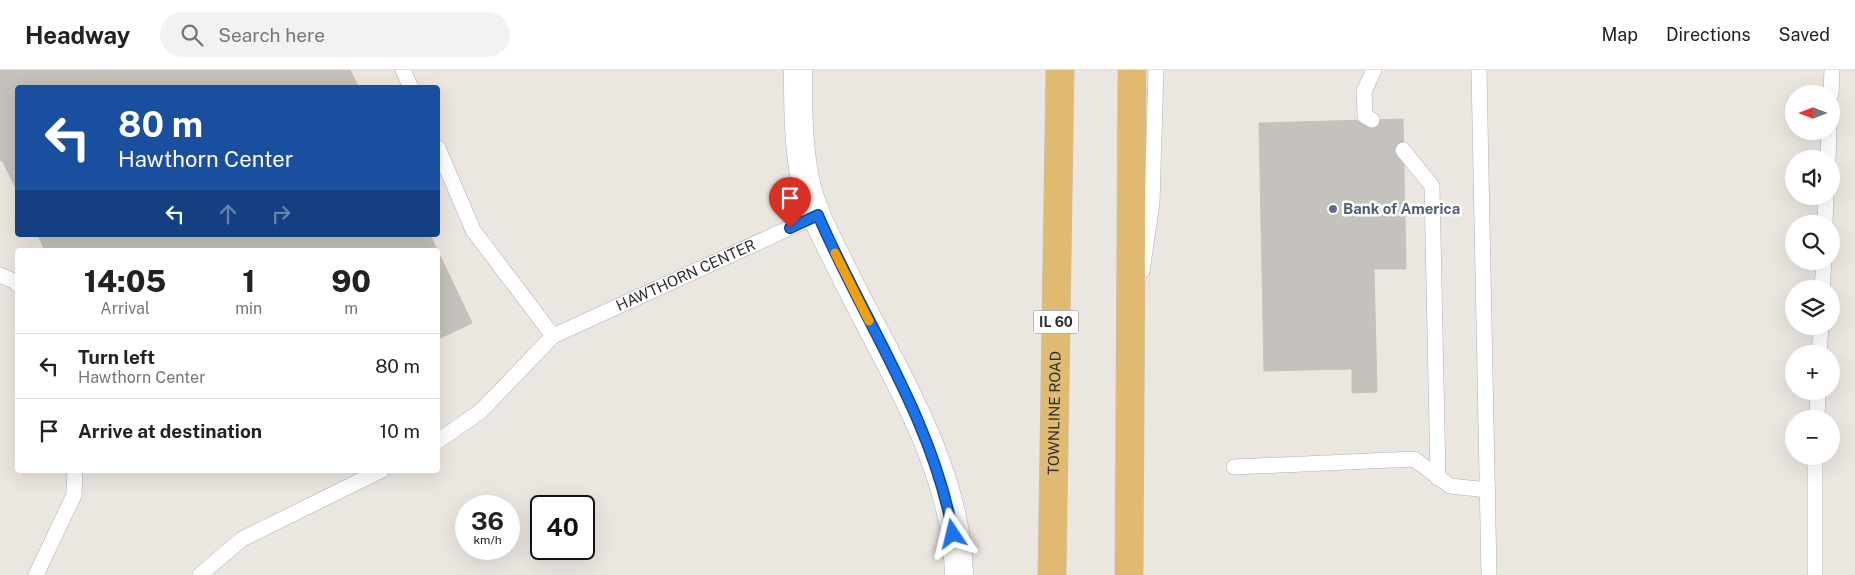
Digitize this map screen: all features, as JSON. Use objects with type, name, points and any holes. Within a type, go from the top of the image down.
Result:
[{"type":"main road","name":"TOWNLINE ROAD","points":[[1052,575],[1060,70]]},
{"type":"main road","points":[[1129,575],[1132,70]]},
{"type":"street","points":[[798,70],[798,116],[805,180],[834,252],[916,416],[934,457],[948,504],[959,575]]},
{"type":"lane","points":[[403,70],[410,85]]},
{"type":"lane","points":[[1130,352],[1152,203],[1156,70]]},
{"type":"lane","points":[[1372,120],[1365,116],[1364,91],[1374,70]]},
{"type":"lane","points":[[1479,70],[1489,575]]},
{"type":"lane","points":[[1831,85],[1832,70]]},
{"type":"lane","points":[[1403,150],[1432,186],[1438,478]]},
{"type":"lane","points":[[440,153],[473,230],[553,336]]},
{"type":"lane","name":"HAWTHORN CENTER","points":[[440,440],[481,411],[553,336],[818,215]]},
{"type":"lane","points":[[0,275],[15,282]]},
{"type":"lane","points":[[1234,468],[1414,459],[1450,486],[1488,490]]},
{"type":"lane","points":[[1815,465],[1815,575]]},
{"type":"lane","points":[[36,575],[74,495],[75,473]]},
{"type":"lane","points":[[200,575],[242,539],[376,473]]},
{"type":"building","points":[[0,70],[350,70],[358,85],[15,85],[15,186],[2,160],[0,161]]},
{"type":"building","points":[[117,70],[350,70],[358,85],[87,85]]},
{"type":"building","name":"Bank of America","points":[[1403,119],[1406,269],[1374,269],[1377,392],[1352,393],[1352,369],[1264,371],[1259,123]]},
{"type":"building","points":[[15,154],[15,186],[2,160]]},
{"type":"building","points":[[39,237],[431,237],[436,248],[44,248]]},
{"type":"building","points":[[39,237],[431,237],[436,248],[44,248]]},
{"type":"building","points":[[440,256],[472,323],[440,338]]},
{"type":"building","points":[[440,256],[472,323],[440,338]]},
{"type":"slow traffic","points":[[835,253],[869,321]]},
{"type":"place","name":"Bank of America","points":[[1333,209]]},
{"type":"route","points":[[790,228],[818,215],[834,252],[916,416],[934,457],[948,504],[953,534]]}]
